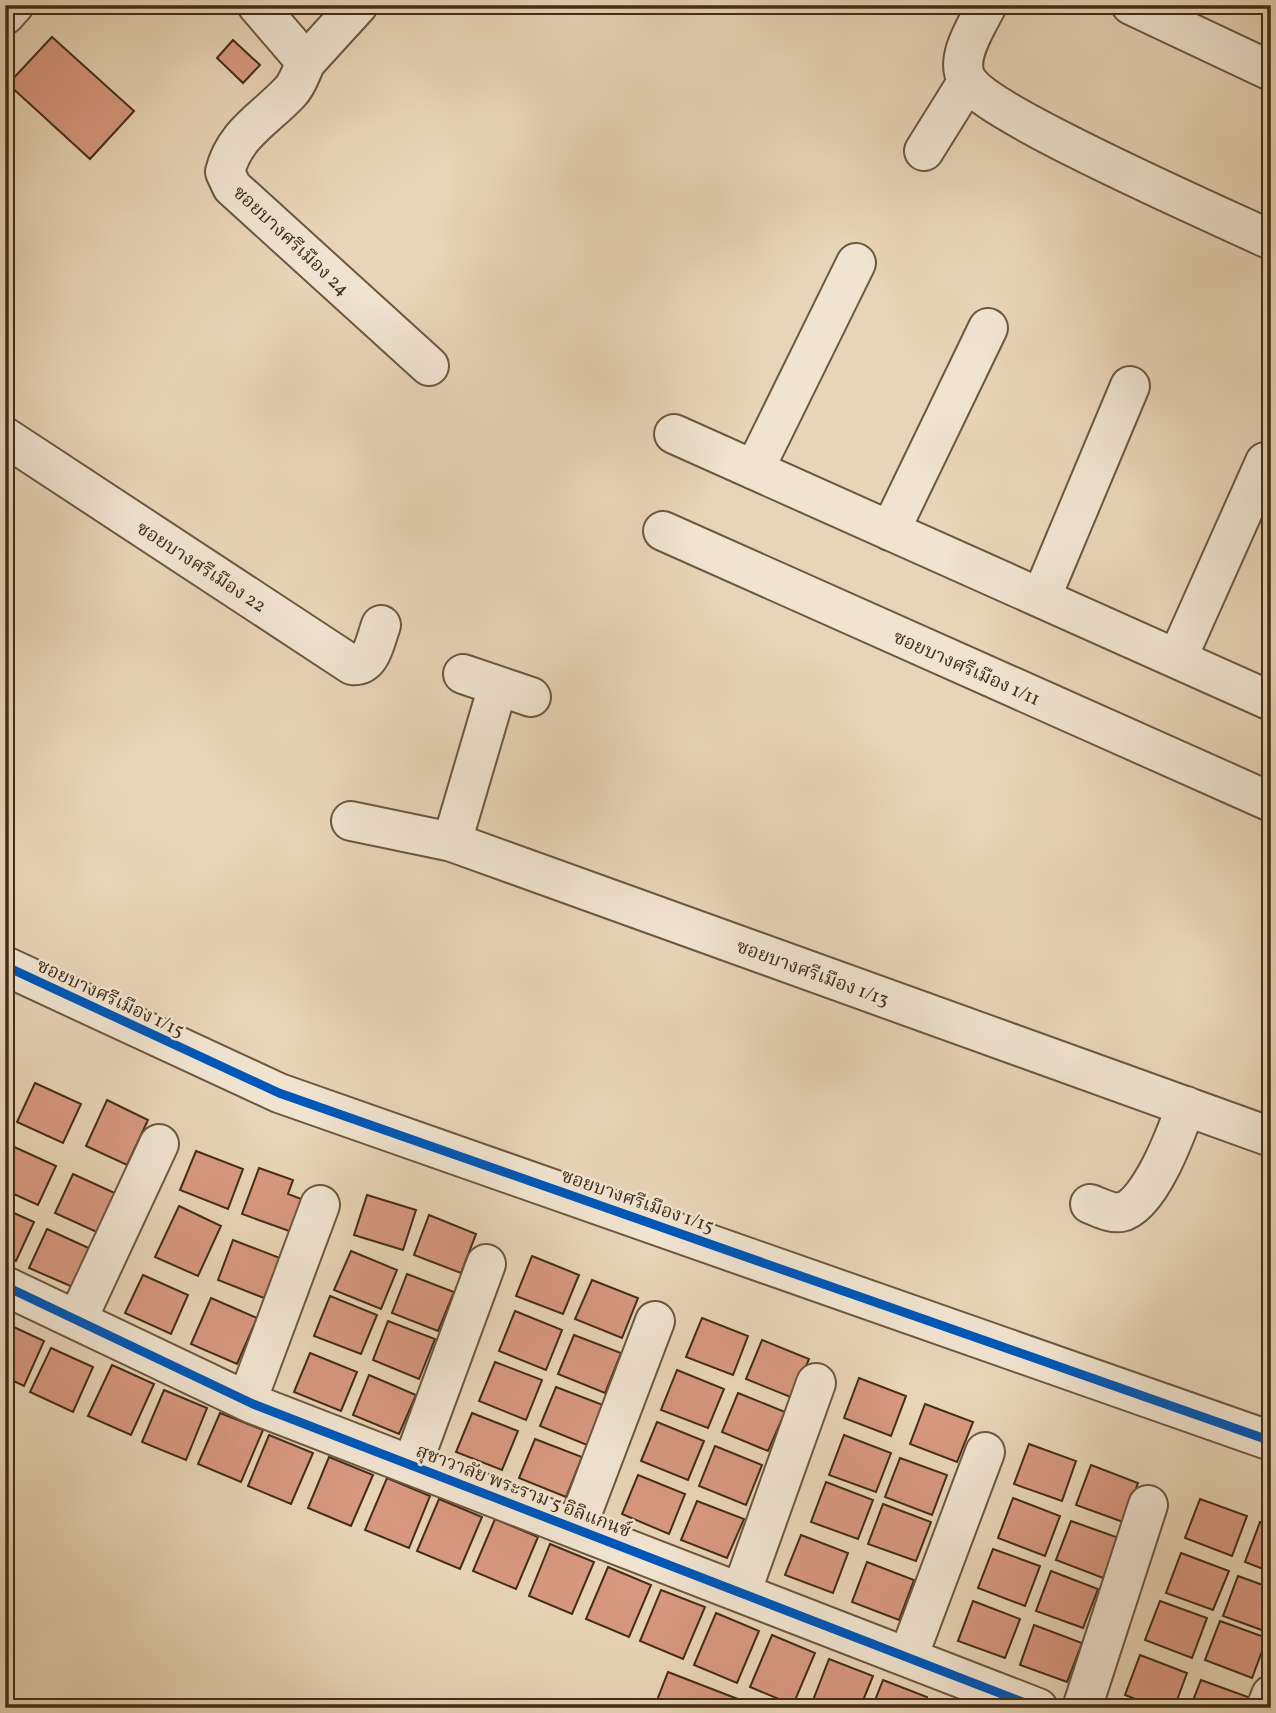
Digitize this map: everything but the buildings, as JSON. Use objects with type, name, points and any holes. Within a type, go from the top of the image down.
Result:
[{"type":"street","points":[[5,15],[14,5]]},
{"type":"street","points":[[257,5],[306,62]]},
{"type":"street","name":"ซอยบางศรีเมือง 24","points":[[358,5],[306,62],[293,90],[239,138],[230,153],[225,172],[232,187],[429,366]]},
{"type":"street","points":[[987,5],[965,51],[963,66],[967,82],[1011,115],[1271,240]]},
{"type":"street","points":[[1131,5],[1271,71]]},
{"type":"street","points":[[924,151],[967,82]]},
{"type":"street","points":[[754,470],[856,263]]},
{"type":"street","points":[[890,531],[988,328]]},
{"type":"street","points":[[1041,598],[1130,386]]},
{"type":"street","points":[[674,434],[1271,701]]},
{"type":"street","name":"ซอยบางศรีเมือง 22","points":[[5,437],[352,665],[360,666],[368,661],[381,625]]},
{"type":"street","points":[[1177,660],[1265,462]]},
{"type":"street","name":"ซอยบางศรีเมือง 1/11","points":[[663,531],[1271,802]]},
{"type":"street","points":[[452,842],[498,686]]},
{"type":"street","name":"ซอยบางศรีเมือง 1/13","points":[[352,821],[452,842],[1271,1137]]},
{"type":"street","name":"ซอยบางศรีเมือง 1/15","points":[[5,966],[279,1093],[1271,1441]]},
{"type":"street","points":[[1090,1204],[1110,1212],[1123,1212],[1134,1204],[1164,1163],[1186,1106]]},
{"type":"street","points":[[77,1320],[159,1144]]},
{"type":"street","points":[[247,1401],[320,1205]]},
{"type":"street","points":[[412,1465],[486,1264]]},
{"type":"street","name":"สุชาวาลัย พระราม 5 อิลิแกนซ์","points":[[5,1286],[247,1401],[1038,1708]]},
{"type":"street","points":[[576,1529],[655,1321]]},
{"type":"street","points":[[741,1593],[816,1383]]},
{"type":"street","points":[[908,1657],[985,1452]]},
{"type":"street","points":[[1082,1708],[1148,1505]]},
{"type":"street","points":[[1266,1708],[1271,1695]]},
{"type":"cycle path","points":[[5,966],[279,1093],[1271,1441]]},
{"type":"cycle path","points":[[5,1286],[253,1404],[1038,1708]]}]
